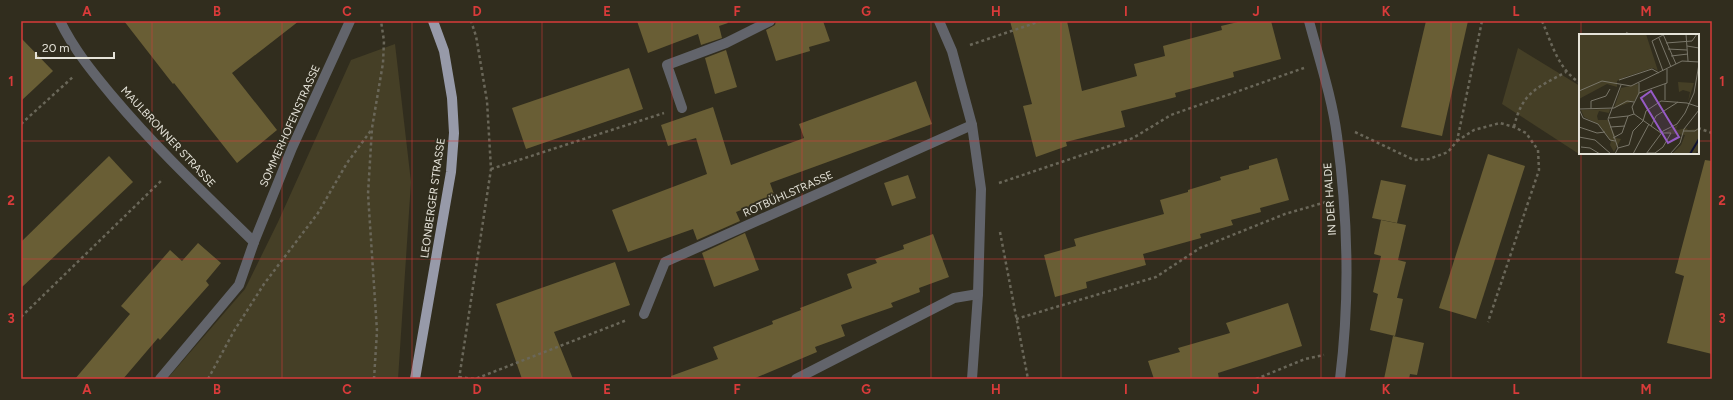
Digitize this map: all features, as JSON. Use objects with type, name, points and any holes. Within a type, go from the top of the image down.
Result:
[{"type":"main road","name":"LEONBERGER STRASSE","points":[[415,379],[451,172],[454,133],[452,98],[444,51],[433,21]]},
{"type":"street","name":"MAULBRONNER STRASSE","points":[[60,21],[86,65],[135,123],[176,166],[254,242]]},
{"type":"street","name":"SOMMERHOFENSTRASSE","points":[[160,379],[240,286],[254,242],[292,148],[350,21]]},
{"type":"street","points":[[682,108],[667,65],[726,43],[770,21]]},
{"type":"street","points":[[939,21],[952,51],[972,125],[981,189],[978,294],[972,379]]},
{"type":"street","name":"IN DER HALDE","points":[[1309,21],[1331,103],[1337,136],[1343,199],[1348,274],[1344,350],[1340,379]]},
{"type":"street","name":"ROTBÜHLSTRASSE","points":[[644,314],[665,262],[972,125]]},
{"type":"street","points":[[796,379],[954,298],[978,294]]},
{"type":"path","points":[[374,379],[377,331],[368,194],[372,128],[383,63],[384,41],[381,21]]},
{"type":"path","points":[[471,21],[476,36],[487,101],[491,169],[459,378],[475,378],[644,314]]},
{"type":"path","points":[[952,51],[1041,21]]},
{"type":"path","points":[[1457,142],[1482,21]]},
{"type":"path","points":[[1542,21],[1559,62],[1566,72],[1579,82]]},
{"type":"path","points":[[1627,34],[1629,30]]},
{"type":"path","points":[[981,189],[1134,138],[1171,115],[1319,62]]},
{"type":"path","points":[[21,124],[86,65]]},
{"type":"path","points":[[1514,127],[1523,101],[1535,89],[1566,72]]},
{"type":"path","points":[[491,169],[682,108]]},
{"type":"path","points":[[1337,136],[1355,132],[1414,160],[1429,158],[1448,152],[1457,142],[1474,130],[1500,123],[1514,127],[1526,133],[1538,150],[1539,170],[1488,322]]},
{"type":"path","points":[[208,379],[234,331],[264,284],[318,213],[347,162],[372,128]]},
{"type":"path","points":[[1699,128],[1712,132]]},
{"type":"path","points":[[21,317],[147,196],[176,166]]},
{"type":"path","points":[[1016,319],[1156,277],[1200,248],[1285,214],[1317,204],[1343,199]]},
{"type":"path","points":[[999,225],[1028,379]]},
{"type":"path","points":[[1256,379],[1306,358],[1344,350]]},
{"type":"shaded area","points":[[395,44],[411,182],[398,379],[167,379],[245,289],[278,222],[351,60]]},
{"type":"shaded area","points":[[1518,48],[1579,85],[1579,154],[1502,104]]},
{"type":"building","points":[[124,21],[299,21],[232,73],[277,130],[237,163]]},
{"type":"building","points":[[637,21],[727,21],[728,23],[719,26],[722,38],[701,45],[698,34],[648,53]]},
{"type":"building","points":[[776,21],[823,21],[830,41],[809,47],[810,51],[776,61],[766,30],[775,25]]},
{"type":"building","points":[[1010,21],[1067,21],[1082,91],[1137,76],[1134,64],[1165,56],[1163,46],[1222,30],[1221,26],[1242,21],[1271,21],[1281,59],[1233,72],[1234,77],[1175,93],[1176,97],[1121,111],[1125,127],[1066,142],[1067,146],[1036,157],[1023,106],[1032,104]]},
{"type":"building","points":[[1426,21],[1468,21],[1442,136],[1401,127]]},
{"type":"building","points":[[21,38],[53,71],[21,101]]},
{"type":"building","points":[[726,50],[737,87],[715,94],[705,58]]},
{"type":"building","points":[[629,68],[643,109],[526,149],[512,108]]},
{"type":"building","points":[[916,81],[932,124],[770,183],[775,197],[736,212],[740,221],[697,240],[693,229],[628,252],[612,210],[707,174],[696,138],[668,146],[661,125],[713,107],[731,165],[804,138],[799,124]]},
{"type":"building","points":[[1488,154],[1525,166],[1476,319],[1439,308]]},
{"type":"building","points":[[109,156],[133,182],[21,288],[21,242]]},
{"type":"building","points":[[1277,158],[1289,200],[1260,208],[1261,212],[1231,220],[1233,225],[1200,234],[1201,238],[1143,254],[1146,265],[1086,282],[1087,288],[1055,297],[1044,255],[1076,246],[1074,239],[1164,214],[1160,200],[1221,180],[1220,177],[1249,169],[1249,166]]},
{"type":"building","points":[[1705,160],[1712,161],[1712,354],[1667,343],[1684,276],[1675,273]]},
{"type":"building","points":[[908,175],[916,198],[892,206],[884,183]]},
{"type":"building","points":[[1381,180],[1406,185],[1397,223],[1372,218]]},
{"type":"building","points":[[1381,220],[1406,225],[1398,260],[1406,262],[1397,298],[1403,299],[1395,336],[1370,330],[1378,294],[1373,292],[1381,256],[1374,254]]},
{"type":"building","points":[[745,233],[759,270],[714,287],[702,253]]},
{"type":"building","points":[[933,234],[949,277],[919,288],[920,292],[891,303],[893,307],[841,325],[845,336],[815,347],[817,352],[753,379],[672,379],[671,376],[718,359],[713,347],[773,324],[772,321],[801,310],[800,308],[852,288],[847,274],[877,263],[875,259],[904,249],[903,245]]},
{"type":"building","points":[[198,243],[221,263],[206,281],[209,285],[160,340],[158,338],[123,379],[75,379],[130,314],[121,306],[170,250],[182,261]]},
{"type":"building","points":[[615,262],[630,305],[554,332],[573,379],[522,379],[496,304]]},
{"type":"building","points":[[1288,303],[1302,346],[1218,373],[1219,379],[1154,379],[1148,361],[1180,352],[1178,348],[1230,333],[1226,323]]},
{"type":"building","points":[[1393,336],[1424,343],[1417,375],[1410,374],[1409,379],[1384,379]]}]
